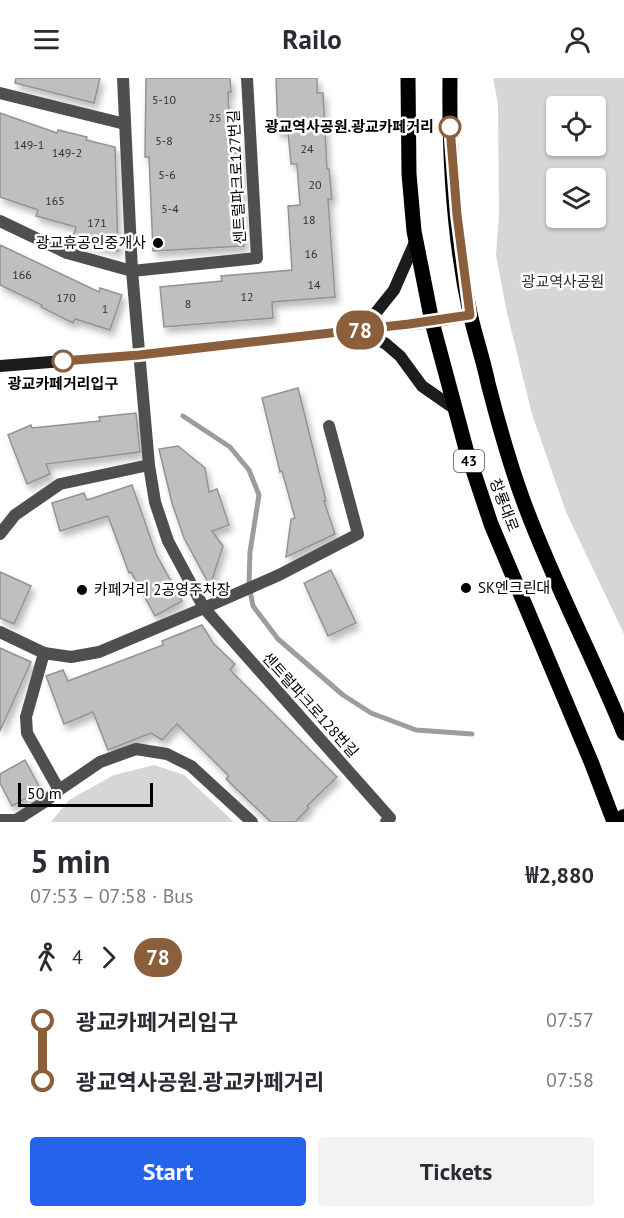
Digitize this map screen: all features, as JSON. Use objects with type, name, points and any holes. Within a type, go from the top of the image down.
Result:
[{"type":"highway","points":[[620,822],[624,818]]},
{"type":"main road","name":"창룡대로","points":[[408,78],[409,174],[416,240],[432,322],[455,409],[474,477],[488,515],[614,822]]},
{"type":"main road","name":"창룡대로","points":[[450,78],[454,194],[470,315],[497,416],[523,499],[624,733]]},
{"type":"street","points":[[123,78],[132,270],[139,355]]},
{"type":"street","name":"센트럴파크로127번길","points":[[0,221],[67,253],[132,270],[256,258],[247,78]]},
{"type":"street","points":[[0,93],[125,124]]},
{"type":"street","points":[[362,330],[394,290],[416,240]]},
{"type":"street","points":[[0,366],[139,355],[432,322],[470,315]]},
{"type":"street","points":[[362,330],[386,344],[400,356],[422,386],[455,409]]},
{"type":"street","name":"센트럴파크로128번길","points":[[139,355],[149,465],[155,502],[168,542],[204,608],[390,818],[386,822]]},
{"type":"street","points":[[0,632],[44,653],[71,657],[99,652],[279,575],[358,534],[329,426]]},
{"type":"street","points":[[0,534],[15,514],[60,484],[149,465]]},
{"type":"street","points":[[44,653],[26,717],[27,733],[59,790]]},
{"type":"street","points":[[0,820],[16,820],[100,762],[136,749],[167,754],[191,766],[252,822]]},
{"type":"green space","name":"광교역사공원","points":[[493,78],[624,78],[624,634],[566,512],[532,414],[507,313],[496,255],[499,215],[498,104]]},
{"type":"green space","points":[[154,765],[184,775],[234,822],[51,822],[69,800],[114,775]]},
{"type":"building","points":[[16,78],[100,78],[94,103],[15,83]]},
{"type":"building","points":[[146,78],[230,78],[231,92],[228,92],[230,141],[239,140],[244,246],[153,251],[149,157],[145,157]]},
{"type":"building","points":[[276,78],[317,78],[317,93],[323,93],[327,169],[329,169],[332,199],[328,199],[335,297],[272,302],[273,318],[164,327],[160,287],[222,281],[221,276],[292,270],[288,206],[300,205],[297,164],[291,164],[288,132],[278,133]]},
{"type":"building","points":[[0,113],[57,133],[58,130],[87,137],[86,140],[115,147],[118,251],[72,240],[76,227],[36,216],[38,210],[0,197]]},
{"type":"building","points":[[0,245],[99,292],[100,288],[122,295],[110,330],[75,319],[73,323],[0,285]]},
{"type":"building","points":[[298,388],[326,501],[324,501],[335,534],[286,557],[291,519],[295,518],[282,471],[280,472],[262,398]]},
{"type":"building","points":[[136,413],[140,452],[46,464],[50,474],[27,484],[8,435],[31,425],[32,428],[100,421],[99,417]]},
{"type":"building","points":[[178,446],[205,468],[209,492],[217,489],[229,525],[212,531],[223,546],[210,586],[184,538],[172,503],[159,449]]},
{"type":"building","points":[[132,485],[156,554],[182,601],[155,616],[131,572],[129,573],[108,516],[60,531],[52,503],[84,493],[87,500]]},
{"type":"building","points":[[331,570],[356,623],[328,636],[304,583]]},
{"type":"building","points":[[0,572],[31,586],[14,624],[0,618]]},
{"type":"building","points":[[202,625],[213,643],[235,664],[230,670],[337,777],[307,806],[309,808],[295,822],[271,822],[226,779],[229,776],[177,724],[162,740],[151,733],[108,750],[93,712],[64,724],[46,676],[63,670],[68,681],[163,645],[162,641]]},
{"type":"building","points":[[0,648],[31,662],[0,731]]},
{"type":"building","points":[[25,760],[41,790],[12,806],[0,783],[0,774]]},
{"type":"waterway","points":[[183,416],[230,447],[249,470],[259,495],[250,552],[249,585],[253,606],[278,639],[343,695],[371,713],[416,730],[472,734]]},
{"type":"bus line","name":"78","points":[[63,361],[139,355],[432,322],[470,315],[454,194],[450,127]]},
{"type":"place","name":"광교역사공원.광교카페거리","points":[[450,127]]},
{"type":"place","name":"광교휴공인중개사","points":[[158,243]]},
{"type":"place","name":"광교카페거리입구","points":[[63,361]]},
{"type":"place","name":"SK엔크린대","points":[[466,588]]},
{"type":"place","name":"카페거리 2공영주차장","points":[[82,590]]}]
